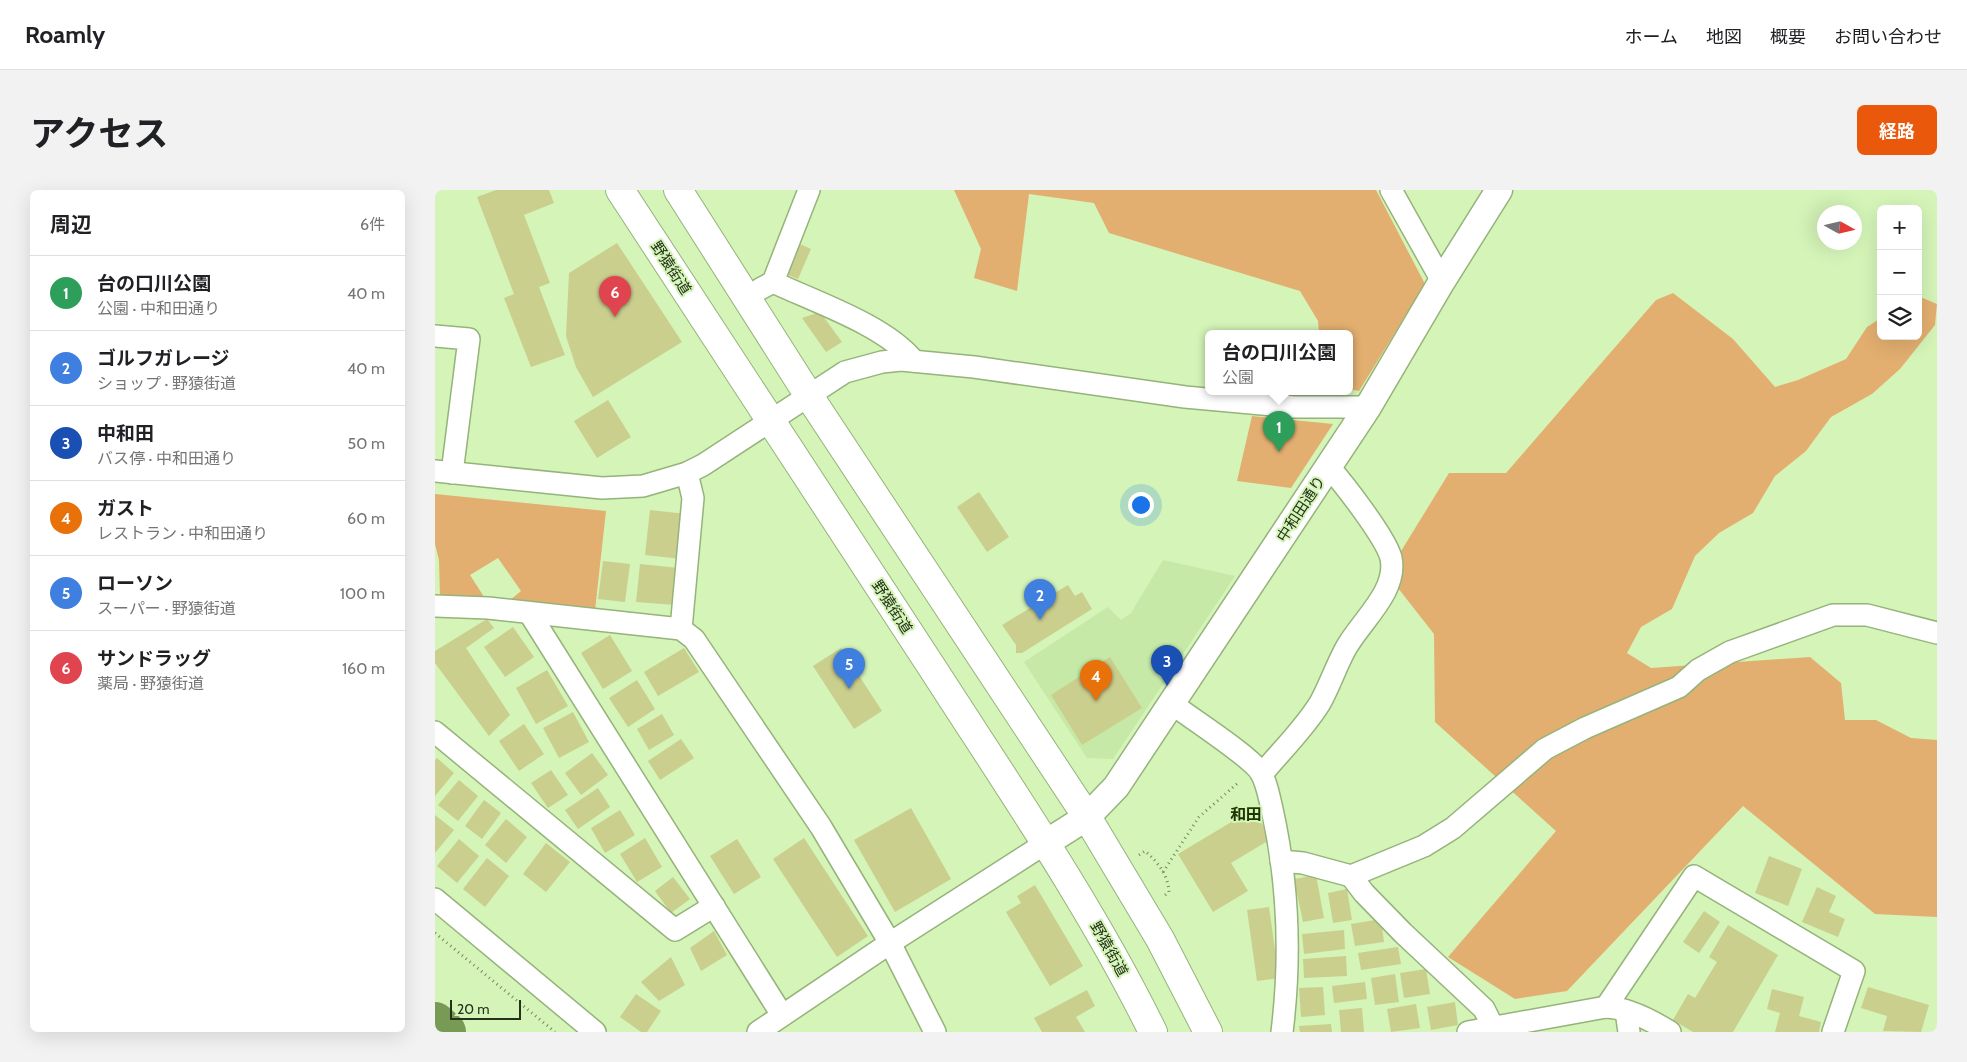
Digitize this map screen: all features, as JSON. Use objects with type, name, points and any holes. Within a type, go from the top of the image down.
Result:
[{"type":"main road","name":"野猿街道","points":[[620,190],[1046,843],[1089,912],[1153,1032]]},
{"type":"main road","points":[[678,190],[809,396],[1087,817],[1160,939],[1208,1032]]},
{"type":"street","points":[[747,296],[773,282],[809,190]]},
{"type":"street","points":[[1391,190],[1442,281]]},
{"type":"street","name":"中和田通り","points":[[1046,843],[1087,817],[1116,787],[1368,407],[1442,281],[1499,190]]},
{"type":"street","points":[[773,282],[859,321],[904,348],[914,360]]},
{"type":"street","points":[[435,336],[469,340],[444,472],[602,488],[643,486],[687,473],[853,369],[881,362],[914,360],[1185,397],[1294,407],[1368,407]]},
{"type":"street","points":[[1259,770],[1302,728],[1319,703],[1347,648],[1390,580],[1391,567],[1387,548],[1343,482],[1329,466]]},
{"type":"street","points":[[681,629],[693,498],[687,473]]},
{"type":"street","points":[[435,606],[488,608],[681,629],[694,639],[804,803],[890,943],[935,1032]]},
{"type":"street","points":[[530,614],[782,1016]]},
{"type":"street","points":[[1351,876],[1424,846],[1453,828],[1545,749],[1585,728],[1679,687],[1698,670],[1730,652],[1833,614],[1867,615],[1937,633]]},
{"type":"street","points":[[1171,703],[1259,770],[1275,825],[1281,861],[1287,960],[1281,1032]]},
{"type":"street","points":[[435,732],[675,930],[714,906]]},
{"type":"street","points":[[758,1032],[890,943],[1046,843]]},
{"type":"street","points":[[1281,861],[1303,862],[1351,876],[1364,893],[1403,933],[1484,1009],[1493,1027]]},
{"type":"street","points":[[1616,1009],[1694,876],[1854,971],[1833,1032]]},
{"type":"street","points":[[435,899],[595,1032]]},
{"type":"street","points":[[1616,1009],[1629,1032]]},
{"type":"street","points":[[1468,1032],[1616,1009],[1656,1023],[1670,1032]]},
{"type":"path","points":[[1163,872],[1199,817],[1259,770]]},
{"type":"path","points":[[1136,857],[1145,851],[1156,860],[1169,881],[1169,892],[1161,898]]},
{"type":"path","points":[[435,933],[555,1032]]},
{"type":"shaded area","points":[[954,190],[1376,190],[1425,284],[1359,391],[1353,390],[1353,330],[1319,330],[1318,321],[1300,291],[1109,233],[1094,203],[1029,194],[1017,291],[974,278],[981,249]]},
{"type":"shaded area","points":[[1673,293],[1733,339],[1775,387],[1798,380],[1846,359],[1867,327],[1877,321],[1877,340],[1922,340],[1922,298],[1937,304],[1935,325],[1900,369],[1872,394],[1831,417],[1806,451],[1775,476],[1753,513],[1719,533],[1695,556],[1672,609],[1641,627],[1627,653],[1651,668],[1810,657],[1841,683],[1845,720],[1876,720],[1911,738],[1937,740],[1937,917],[1875,914],[1743,806],[1567,991],[1515,999],[1448,957],[1556,831],[1435,722],[1434,634],[1387,574],[1449,473],[1506,473],[1656,300]]},
{"type":"shaded area","points":[[1252,416],[1333,424],[1291,488],[1237,481]]},
{"type":"shaded area","points":[[435,494],[606,511],[595,610],[508,602],[521,591],[498,558],[470,575],[486,600],[440,597],[439,560],[435,544]]},
{"type":"shaded area","points":[[1163,560],[1235,576],[1113,759],[1087,758],[1024,662],[1108,607],[1121,620],[1131,613]]},
{"type":"building","points":[[496,190],[549,190],[554,203],[524,215],[550,283],[539,287],[565,355],[531,367],[504,298],[514,294],[477,197]]},
{"type":"building","points":[[793,241],[811,249],[798,279],[780,272]]},
{"type":"building","points":[[617,243],[682,342],[593,397],[576,367],[566,336],[569,273]]},
{"type":"building","points":[[820,312],[842,342],[826,352],[802,318]]},
{"type":"building","points":[[608,400],[631,437],[597,458],[574,421]]},
{"type":"building","points":[[979,492],[1009,537],[987,552],[957,507]]},
{"type":"building","points":[[650,510],[686,514],[681,559],[645,555]]},
{"type":"building","points":[[603,561],[630,564],[625,602],[598,599]]},
{"type":"building","points":[[640,564],[679,568],[675,605],[636,602]]},
{"type":"building","points":[[1068,585],[1075,596],[1082,592],[1092,609],[1022,653],[1016,653],[1016,645],[1002,625]]},
{"type":"building","points":[[487,619],[494,628],[466,648],[510,715],[489,736],[435,663],[435,651]]},
{"type":"building","points":[[513,627],[534,657],[505,677],[484,647]]},
{"type":"building","points":[[610,635],[632,671],[603,689],[581,653]]},
{"type":"building","points":[[684,648],[699,672],[658,696],[644,672]]},
{"type":"building","points":[[841,648],[882,711],[854,729],[813,666]]},
{"type":"building","points":[[1110,657],[1142,708],[1082,745],[1051,695]]},
{"type":"building","points":[[547,670],[568,706],[536,724],[516,688]]},
{"type":"building","points":[[637,680],[655,709],[628,727],[609,698]]},
{"type":"building","points":[[573,712],[589,742],[559,758],[543,728]]},
{"type":"building","points":[[662,714],[674,735],[649,750],[637,729]]},
{"type":"building","points":[[524,724],[544,754],[519,771],[499,741]]},
{"type":"building","points":[[681,739],[694,758],[660,780],[648,761]]},
{"type":"building","points":[[592,753],[608,775],[581,795],[565,773]]},
{"type":"building","points":[[437,758],[454,773],[435,796],[435,760]]},
{"type":"building","points":[[551,770],[568,795],[548,808],[531,783]]},
{"type":"building","points":[[459,780],[478,796],[458,821],[438,805]]},
{"type":"building","points":[[598,788],[610,807],[578,829],[565,810]]},
{"type":"building","points":[[484,800],[501,813],[482,839],[465,826]]},
{"type":"building","points":[[911,808],[951,879],[895,912],[854,840]]},
{"type":"building","points":[[1253,809],[1271,839],[1231,863],[1248,891],[1213,912],[1178,854]]},
{"type":"building","points":[[620,810],[635,835],[605,853],[591,828]]},
{"type":"building","points":[[435,815],[454,830],[435,853]]},
{"type":"building","points":[[506,819],[527,837],[506,863],[485,845]]},
{"type":"building","points":[[645,838],[662,867],[637,882],[620,854]]},
{"type":"building","points":[[804,838],[868,936],[837,957],[773,859]]},
{"type":"building","points":[[459,839],[479,856],[457,883],[437,866]]},
{"type":"building","points":[[737,839],[761,877],[734,894],[710,856]]},
{"type":"building","points":[[546,843],[570,862],[546,892],[523,874]]},
{"type":"building","points":[[1769,856],[1802,869],[1788,906],[1755,893]]},
{"type":"building","points":[[487,858],[509,876],[485,907],[463,889]]},
{"type":"building","points":[[1316,875],[1324,918],[1303,922],[1294,879]]},
{"type":"building","points":[[673,877],[690,899],[671,913],[655,891]]},
{"type":"building","points":[[1035,885],[1083,966],[1050,986],[1006,912],[1021,903],[1017,896]]},
{"type":"building","points":[[1817,887],[1836,896],[1829,912],[1845,919],[1838,937],[1802,922]]},
{"type":"building","points":[[1347,889],[1352,920],[1333,923],[1328,893]]},
{"type":"building","points":[[1269,907],[1279,978],[1257,981],[1247,910]]},
{"type":"building","points":[[1704,911],[1720,922],[1699,953],[1683,942]]},
{"type":"building","points":[[1381,919],[1384,942],[1355,946],[1351,924]]},
{"type":"building","points":[[1728,925],[1778,955],[1733,1032],[1693,1032],[1673,1020],[1688,994],[1695,998],[1717,962],[1709,957]]},
{"type":"building","points":[[1344,930],[1345,949],[1304,954],[1302,934]]},
{"type":"building","points":[[714,931],[727,955],[701,971],[690,948]]},
{"type":"building","points":[[1398,947],[1401,964],[1361,970],[1358,953]]},
{"type":"building","points":[[1346,956],[1347,976],[1304,978],[1303,959]]},
{"type":"building","points":[[671,957],[685,985],[659,1001],[641,982]]},
{"type":"building","points":[[1426,969],[1430,994],[1404,998],[1400,973]]},
{"type":"building","points":[[1395,974],[1399,1002],[1375,1005],[1371,978]]},
{"type":"building","points":[[1365,982],[1367,999],[1334,1003],[1332,986]]},
{"type":"building","points":[[1323,987],[1325,1015],[1301,1017],[1299,988]]},
{"type":"building","points":[[1868,987],[1929,1005],[1921,1032],[1883,1031],[1887,1016],[1861,1008]]},
{"type":"building","points":[[1772,989],[1804,997],[1799,1016],[1821,1022],[1819,1032],[1775,1032],[1780,1013],[1767,1009]]},
{"type":"building","points":[[1087,990],[1095,1006],[1076,1017],[1085,1032],[1042,1032],[1034,1018]]},
{"type":"building","points":[[636,994],[661,1011],[647,1032],[641,1032],[620,1017]]},
{"type":"building","points":[[1455,1002],[1458,1025],[1431,1030],[1427,1007]]},
{"type":"building","points":[[1416,1004],[1420,1028],[1391,1032],[1387,1009]]},
{"type":"building","points":[[1362,1008],[1364,1032],[1341,1032],[1339,1010]]},
{"type":"building","points":[[1331,1024],[1332,1032],[1300,1032],[1299,1026]]},
{"type":"waterway","points":[[435,1023],[445,1032]]},
{"type":"place","name":"サンドラッグ","points":[[615,317]]},
{"type":"place","name":"台の口川公園","points":[[1279,452]]},
{"type":"place","name":"ゴルフガレージ","points":[[1040,620]]},
{"type":"place","name":"中和田","points":[[1167,686]]},
{"type":"place","name":"ローソン","points":[[849,689]]},
{"type":"place","name":"ガスト","points":[[1096,701]]},
{"type":"district","name":"和田","points":[[1246,814]]}]
